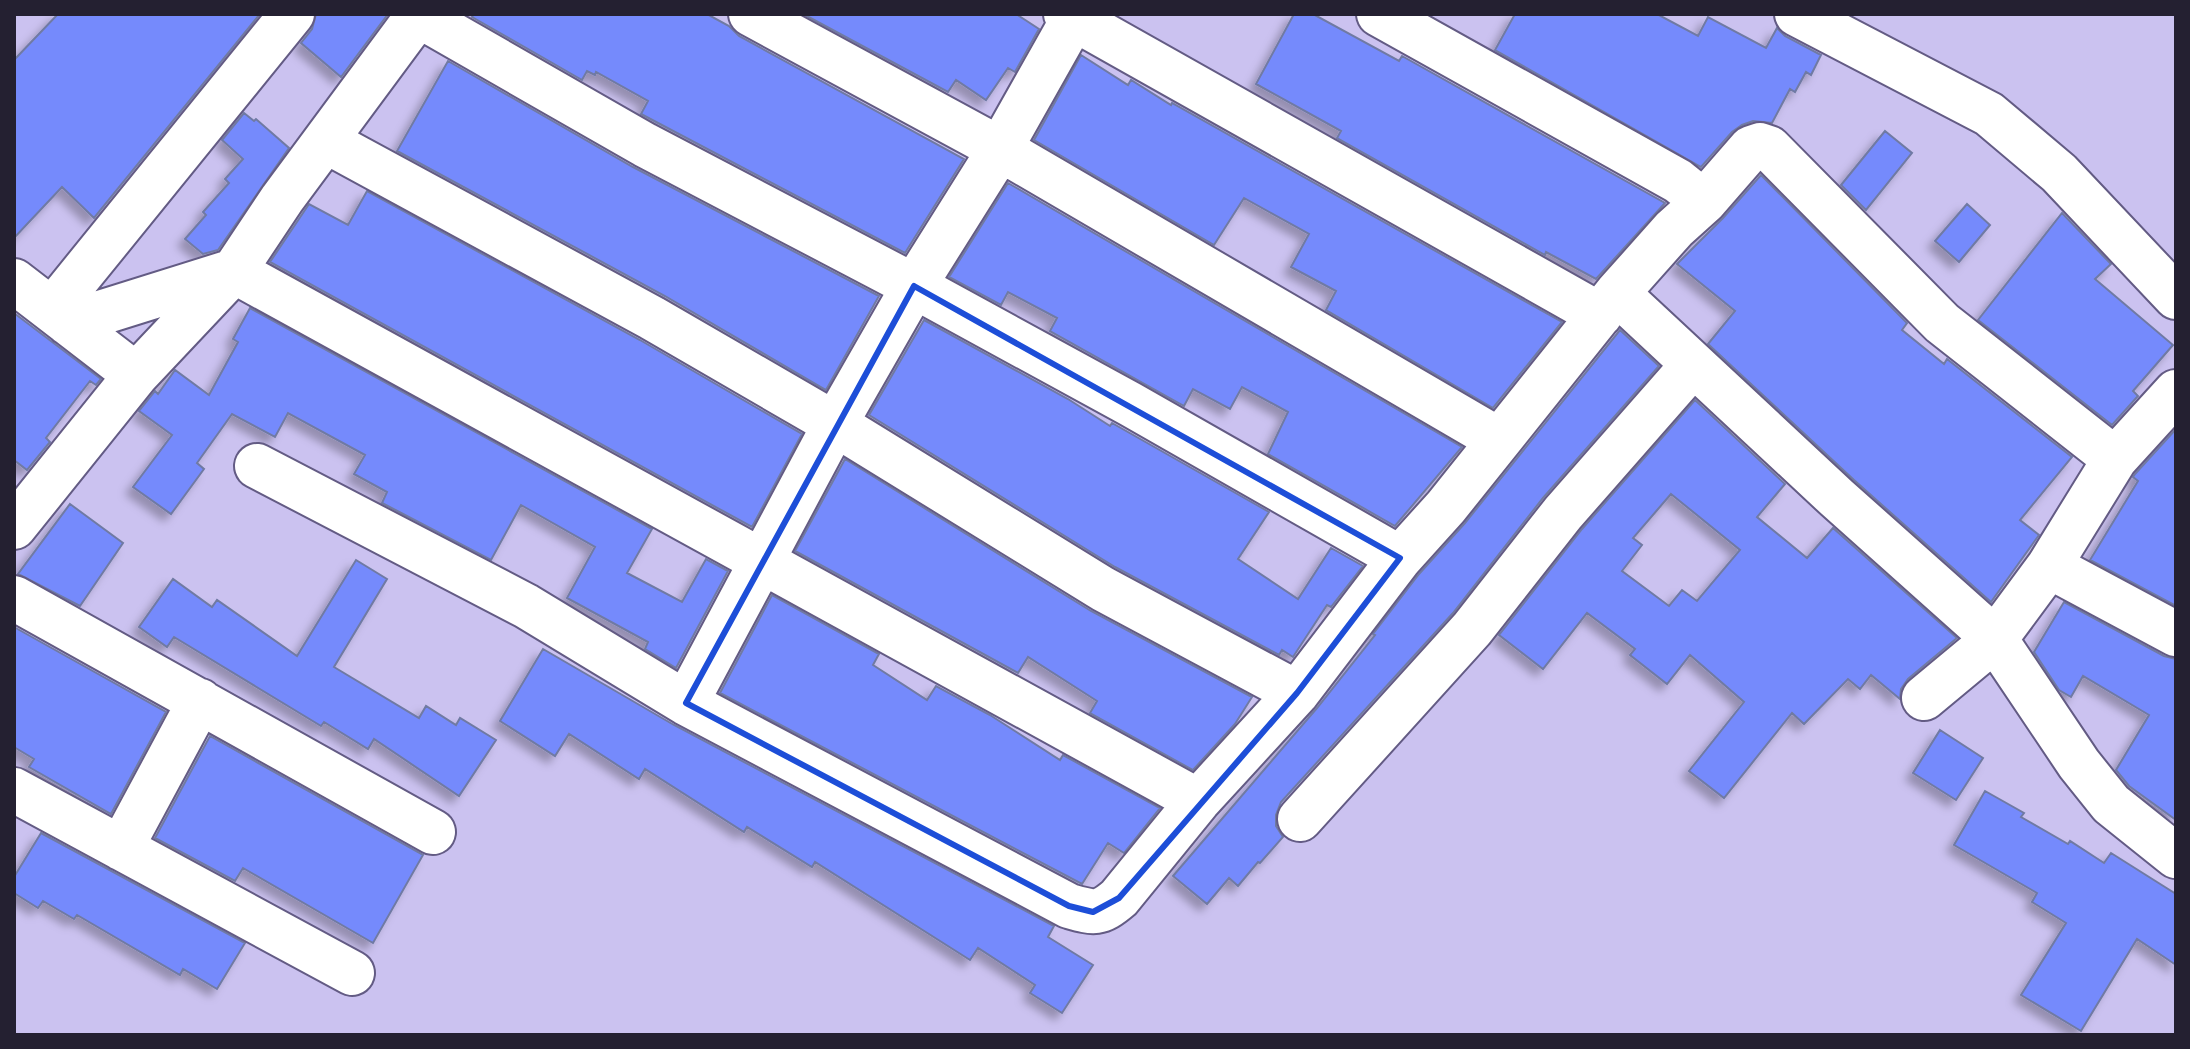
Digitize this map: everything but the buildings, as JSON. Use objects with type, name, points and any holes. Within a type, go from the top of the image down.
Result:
[{"type":"street","points":[[60,316],[292,14]]},
{"type":"street","points":[[14,527],[136,375],[234,271],[282,199],[419,14],[645,145],[1130,404],[1400,558]]},
{"type":"street","points":[[751,14],[1000,149],[1499,440]]},
{"type":"street","points":[[1379,14],[1678,181],[1704,202]]},
{"type":"street","points":[[1797,14],[1989,114],[2059,173],[2176,297]]},
{"type":"street","points":[[686,703],[835,424],[914,286],[1000,149],[1072,15],[1608,304],[1692,366],[1995,639],[2079,764],[2111,804],[2176,856]]},
{"type":"street","points":[[326,141],[652,318],[835,424],[1103,589],[1297,693]]},
{"type":"street","points":[[257,466],[526,606],[686,703],[1069,906],[1093,912],[1105,910],[1119,898],[1198,801],[1297,693],[1400,558],[1446,507],[1608,304],[1751,148],[1760,145],[1769,148],[1942,323],[2115,459]]},
{"type":"street","points":[[60,316],[234,271],[760,563],[1198,801]]},
{"type":"street","points":[[14,281],[136,375]]},
{"type":"street","points":[[1300,819],[1472,629],[1563,513],[1692,366]]},
{"type":"street","points":[[1924,698],[1995,639],[2049,566],[2115,459],[2176,392]]},
{"type":"street","points":[[2049,566],[2176,634]]},
{"type":"street","points":[[14,598],[433,832]]},
{"type":"street","points":[[121,848],[200,701]]},
{"type":"street","points":[[14,790],[352,973]]},
{"type":"highlighted area","points":[[914,286],[1400,558],[1297,693],[1119,898],[1093,912],[1069,906],[686,703]]}]
